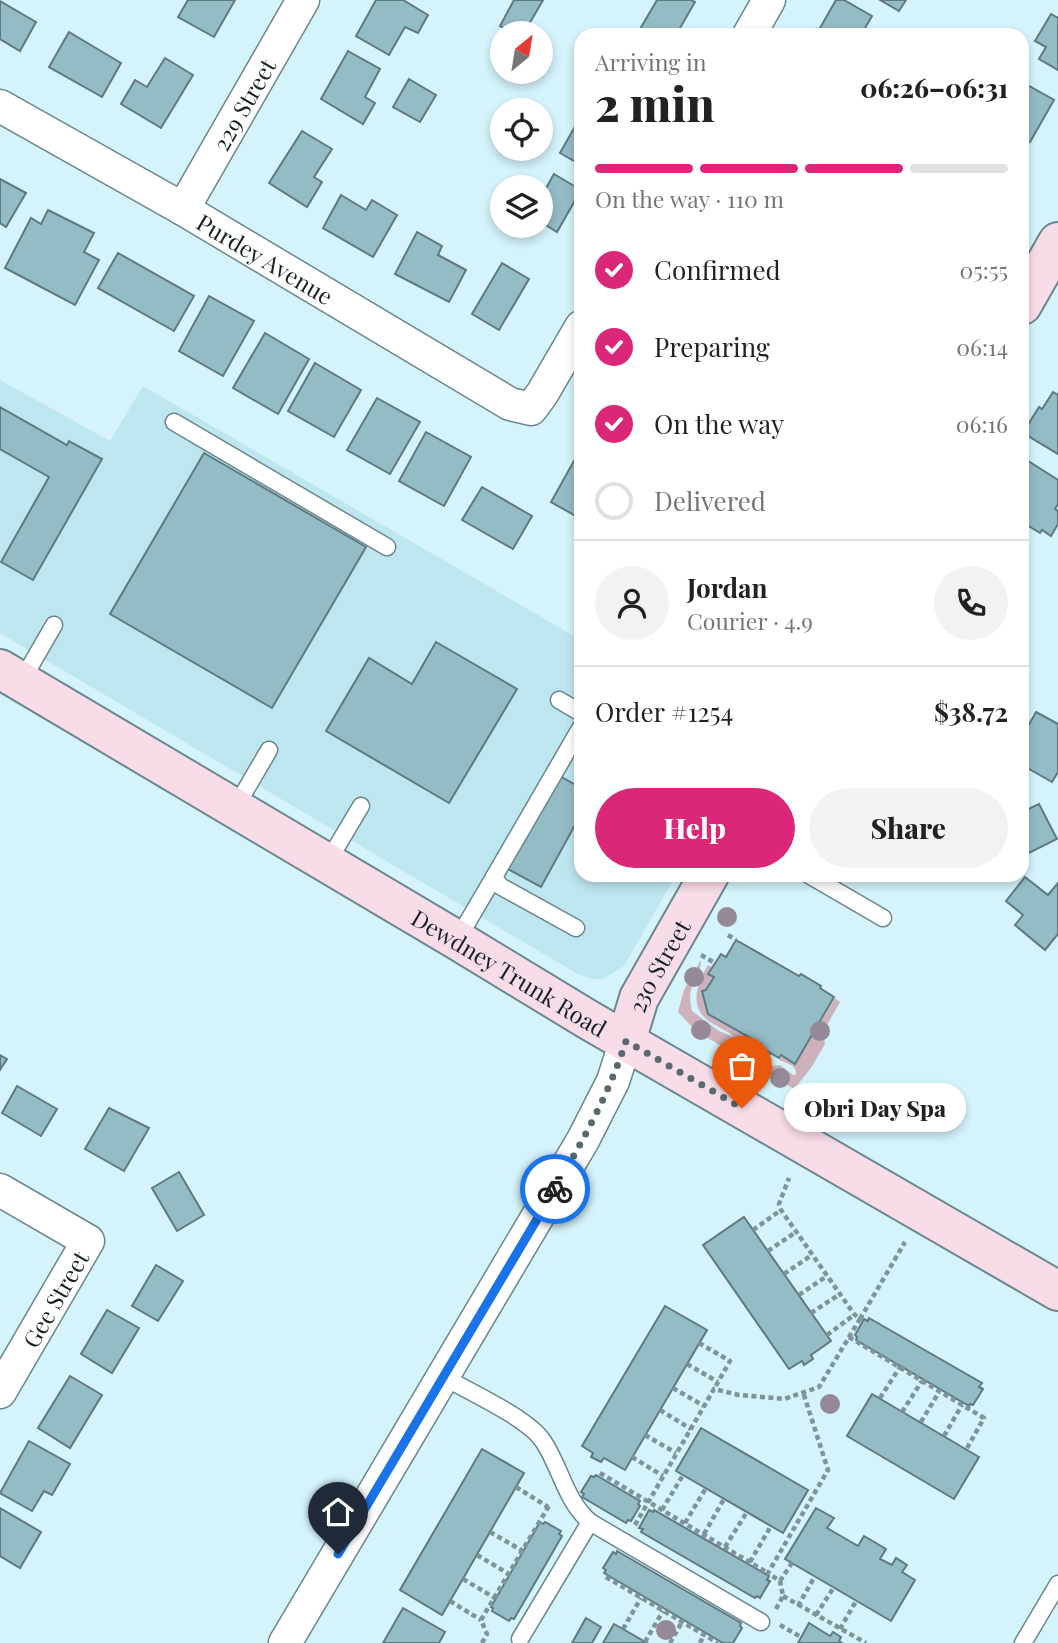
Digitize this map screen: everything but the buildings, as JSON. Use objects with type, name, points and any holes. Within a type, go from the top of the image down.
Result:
[{"type":"main road","points":[[1029,293],[1058,242]]},
{"type":"main road","name":"Dewdney Trunk Road","points":[[6,671],[626,1041],[1058,1291]]},
{"type":"main road","name":"230 Street","points":[[626,1041],[639,998],[705,882]]},
{"type":"street","name":"229 Street","points":[[183,209],[303,0]]},
{"type":"street","points":[[753,28],[769,0]]},
{"type":"street","name":"Purdey Avenue","points":[[0,106],[183,209],[510,404],[531,409],[574,339]]},
{"type":"street","name":"230 Street","points":[[285,1643],[583,1140],[613,1081],[626,1041]]},
{"type":"street","name":"Gee Street","points":[[0,1190],[88,1241],[0,1392]]},
{"type":"lane","points":[[174,422],[387,547]]},
{"type":"lane","points":[[6,671],[54,625]]},
{"type":"lane","points":[[559,701],[574,709]]},
{"type":"lane","points":[[457,940],[574,739]]},
{"type":"lane","points":[[234,808],[268,750]]},
{"type":"lane","points":[[327,863],[361,806]]},
{"type":"lane","points":[[494,877],[500,886],[576,928]]},
{"type":"lane","points":[[821,882],[883,918]]},
{"type":"lane","points":[[442,1376],[534,1430],[543,1440],[571,1500],[590,1522],[768,1619]]},
{"type":"lane","points":[[520,1639],[590,1522]]},
{"type":"lane","points":[[1023,1643],[1058,1584]]},
{"type":"path","points":[[728,935],[736,940]]},
{"type":"path","points":[[699,954],[715,963]]},
{"type":"path","points":[[758,1072],[770,1052]]},
{"type":"path","points":[[789,1178],[779,1204],[781,1210],[839,1294],[860,1319]]},
{"type":"path","points":[[753,1230],[781,1210]]},
{"type":"path","points":[[768,1251],[796,1232]]},
{"type":"path","points":[[714,1389],[739,1395],[784,1399],[819,1387],[905,1242]]},
{"type":"path","points":[[784,1274],[812,1255]]},
{"type":"path","points":[[799,1295],[827,1276]]},
{"type":"path","points":[[811,1313],[839,1294]]},
{"type":"path","points":[[827,1335],[854,1314]]},
{"type":"path","points":[[849,1337],[984,1418],[966,1450]]},
{"type":"path","points":[[625,1542],[730,1361],[699,1343]]},
{"type":"path","points":[[687,1364],[718,1382]]},
{"type":"path","points":[[880,1398],[900,1367]]},
{"type":"path","points":[[902,1412],[922,1381]]},
{"type":"path","points":[[673,1388],[704,1406]]},
{"type":"path","points":[[768,1573],[828,1470],[803,1392]]},
{"type":"path","points":[[920,1423],[939,1392]]},
{"type":"path","points":[[944,1436],[962,1405]]},
{"type":"path","points":[[660,1410],[691,1429]]},
{"type":"path","points":[[645,1435],[676,1453]]},
{"type":"path","points":[[632,1457],[663,1476]]},
{"type":"path","points":[[600,1473],[780,1581]]},
{"type":"path","points":[[662,1510],[683,1475]]},
{"type":"path","points":[[481,1620],[549,1506],[516,1487]]},
{"type":"path","points":[[685,1523],[706,1488]]},
{"type":"path","points":[[704,1534],[724,1499]]},
{"type":"path","points":[[725,1547],[747,1512]]},
{"type":"path","points":[[750,1562],[771,1526]]},
{"type":"path","points":[[490,1532],[523,1551]]},
{"type":"path","points":[[477,1555],[509,1574]]},
{"type":"path","points":[[792,1563],[780,1581],[783,1597],[768,1619],[801,1637]]},
{"type":"path","points":[[799,1605],[815,1576]]},
{"type":"path","points":[[606,1577],[718,1643]]},
{"type":"path","points":[[463,1579],[495,1598]]},
{"type":"path","points":[[816,1615],[834,1587]]},
{"type":"path","points":[[783,1597],[866,1643]]},
{"type":"path","points":[[623,1629],[641,1598]]},
{"type":"path","points":[[450,1601],[481,1620],[487,1634],[482,1643]]},
{"type":"path","points":[[840,1629],[856,1601]]},
{"type":"path","points":[[645,1642],[663,1611]]},
{"type":"path","points":[[670,1643],[682,1622]]},
{"type":"path","points":[[700,1643],[704,1635]]},
{"type":"shaded area","points":[[0,380],[110,441],[143,386],[574,636],[574,882],[672,882],[624,966],[603,979],[591,979],[576,973],[0,633]]},
{"type":"shaded area","points":[[701,960],[690,993],[692,1011],[719,1031],[734,1037],[710,1022],[699,1009],[698,987],[708,965],[717,970],[705,991],[757,1039],[754,1042],[747,1040],[744,1044],[755,1051],[757,1056],[763,1056],[757,1067],[696,1031],[678,1012],[684,990]]},
{"type":"shaded area","points":[[835,998],[840,1002],[823,1032],[825,1044],[794,1089],[763,1070],[768,1063],[772,1066],[780,1065],[793,1075],[796,1074],[793,1066],[779,1060],[783,1055],[797,1062]]},
{"type":"way so far","points":[[555,1189],[613,1081],[626,1041],[742,1108]]},
{"type":"place","name":"Obri Day Spa","points":[[742,1108]]},
{"type":"route","points":[[338,1554],[555,1189]]}]
